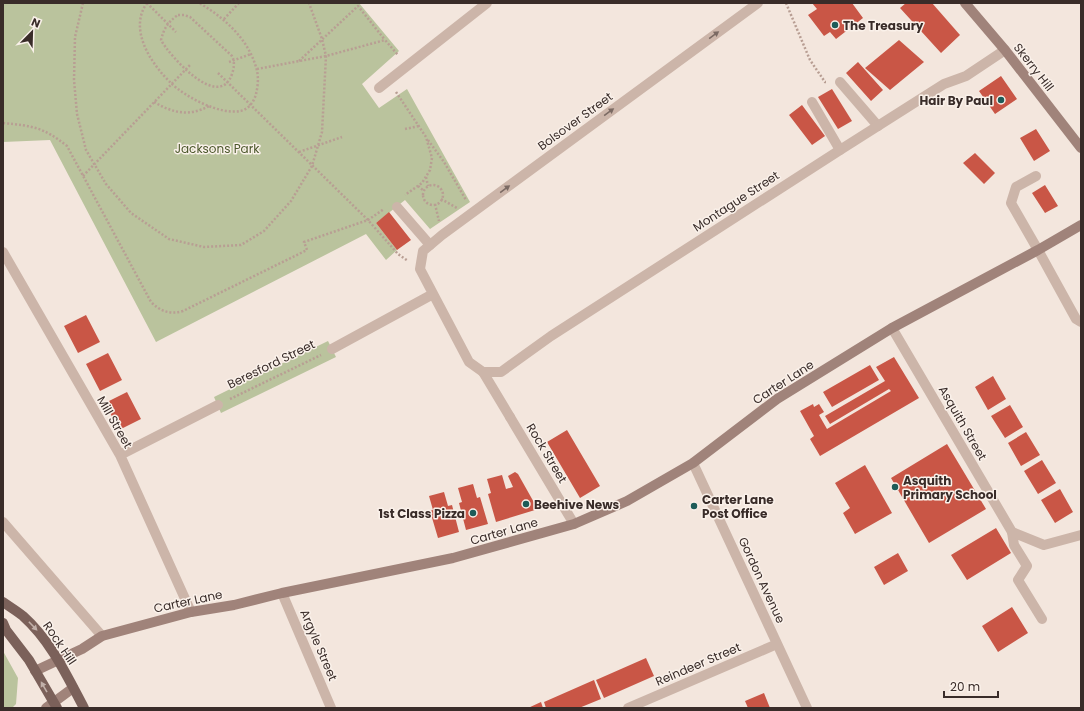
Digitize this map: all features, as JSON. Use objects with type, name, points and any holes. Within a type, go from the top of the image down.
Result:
[{"type":"main road","name":"Skerry Hill","points":[[965,3],[1005,50],[1081,148]]},
{"type":"main road","name":"Carter Lane","points":[[35,671],[82,649],[102,636],[191,612],[234,605],[282,593],[453,558],[574,524],[627,501],[692,463],[778,399],[892,328],[1038,250],[1081,224]]},
{"type":"main road","name":"Rock Hill","points":[[3,602],[23,616],[42,635],[58,660],[84,708]]},
{"type":"main road","points":[[3,623],[6,630],[29,660],[52,706],[73,688]]},
{"type":"street","points":[[379,88],[487,3]]},
{"type":"street","name":"Bolsover Street","points":[[420,269],[423,251],[430,245],[758,3]]},
{"type":"street","name":"Montague Street","points":[[483,372],[501,372],[551,336],[840,150],[944,84],[966,76],[1005,50]]},
{"type":"street","points":[[840,82],[878,126]]},
{"type":"street","points":[[812,102],[840,150]]},
{"type":"street","points":[[1036,176],[1016,186],[1011,203],[1076,319],[1081,322]]},
{"type":"street","points":[[398,203],[430,245]]},
{"type":"street","name":"Mill Street","points":[[3,252],[120,455],[191,612]]},
{"type":"street","points":[[420,269],[470,362],[483,372]]},
{"type":"street","name":"Beresford Street","points":[[332,349],[433,294]]},
{"type":"street","name":"Asquith Street","points":[[892,328],[1012,532],[1014,545],[1027,566],[1018,580],[1042,619]]},
{"type":"street","name":"Rock Street","points":[[483,372],[574,524]]},
{"type":"street","points":[[120,455],[218,405]]},
{"type":"street","name":"Gordon Avenue","points":[[692,463],[807,708]]},
{"type":"street","points":[[3,522],[102,636]]},
{"type":"street","points":[[1012,532],[1044,545],[1081,535]]},
{"type":"street","name":"Argyle Street","points":[[282,593],[331,708]]},
{"type":"street","name":"Reindeer Street","points":[[628,708],[777,644]]},
{"type":"path","points":[[83,3],[76,37],[74,80],[77,114],[86,150],[106,184],[131,213],[169,239],[204,248],[241,245],[264,231],[291,201],[312,166],[322,132],[326,56],[322,39],[309,3]]},
{"type":"path","points":[[176,32],[147,3],[143,8],[140,19],[141,35],[152,60],[171,84],[209,106],[230,112],[241,111],[251,104],[257,90],[258,80],[257,70],[251,54],[224,19],[199,3]]},
{"type":"path","points":[[224,19],[239,3]]},
{"type":"path","points":[[786,3],[810,60],[825,82]]},
{"type":"path","points":[[299,62],[358,6],[408,66]]},
{"type":"path","points":[[178,15],[184,15],[190,17],[232,56],[234,60],[234,67],[228,82],[217,87],[212,87],[195,78],[185,69],[165,47],[161,40],[168,24],[178,15]]},
{"type":"path","points":[[257,70],[326,56],[386,40]]},
{"type":"path","points":[[229,62],[251,54]]},
{"type":"path","points":[[83,176],[190,64]]},
{"type":"path","points":[[218,73],[368,220],[398,254],[420,269]]},
{"type":"path","points":[[396,91],[444,162],[473,212]]},
{"type":"path","points":[[154,102],[175,111],[190,113],[199,111],[209,106]]},
{"type":"path","points":[[3,123],[35,127],[50,133],[67,146],[151,302],[165,312],[171,313],[183,311],[307,250],[304,242],[368,220],[386,207]]},
{"type":"path","points":[[404,128],[419,126]]},
{"type":"path","points":[[299,152],[342,137]]},
{"type":"path","points":[[398,203],[422,183],[430,170],[432,158],[426,137]]},
{"type":"path","points":[[426,176],[428,186],[424,191],[423,197],[426,202],[436,204],[441,201],[442,195],[440,188],[428,186]]},
{"type":"path","points":[[418,186],[424,191]]},
{"type":"path","name":"Beresford Street","points":[[218,405],[332,349]]},
{"type":"green space","name":"Jacksons Park","points":[[3,3],[359,3],[399,51],[362,84],[379,108],[407,89],[470,202],[430,229],[405,200],[376,223],[397,250],[386,260],[366,234],[156,342],[50,140],[3,142]]},
{"type":"green space","points":[[328,341],[336,357],[221,413],[214,397]]},
{"type":"green space","points":[[3,651],[18,678],[16,704],[12,708],[3,708]]},
{"type":"building","name":"The Treasury","points":[[812,3],[852,3],[863,18],[836,39],[830,32],[824,36],[808,15],[817,9]]},
{"type":"building","points":[[906,3],[932,3],[960,35],[941,53],[900,8]]},
{"type":"building","points":[[899,40],[924,62],[890,90],[865,68]]},
{"type":"building","points":[[858,62],[883,90],[871,101],[846,73]]},
{"type":"building","points":[[1001,76],[1017,99],[995,114],[979,91]]},
{"type":"building","points":[[832,89],[852,121],[838,129],[818,97]]},
{"type":"building","points":[[802,105],[825,136],[812,145],[789,115]]},
{"type":"building","points":[[1036,129],[1050,151],[1034,161],[1020,138]]},
{"type":"building","points":[[975,153],[995,173],[984,184],[963,163]]},
{"type":"building","points":[[1045,185],[1058,206],[1045,213],[1032,193]]},
{"type":"building","points":[[389,212],[411,240],[397,250],[376,223]]},
{"type":"building","points":[[86,315],[100,342],[78,353],[64,326]]},
{"type":"building","points":[[108,353],[122,380],[100,391],[86,364]]},
{"type":"building","points":[[894,357],[919,398],[820,456],[810,439],[814,436],[800,411],[813,404],[814,407],[819,404],[824,412],[819,415],[827,429],[891,391],[889,389],[830,424],[825,416],[885,381],[876,367]]},
{"type":"building","points":[[870,365],[879,380],[832,407],[823,392]]},
{"type":"building","points":[[993,376],[1006,399],[988,410],[975,387]]},
{"type":"building","points":[[127,392],[141,419],[119,430],[105,403]]},
{"type":"building","points":[[1010,405],[1023,427],[1005,438],[991,416]]},
{"type":"building","points":[[567,430],[600,486],[580,498],[547,442]]},
{"type":"building","points":[[1026,432],[1040,455],[1021,466],[1008,443]]},
{"type":"building","points":[[947,444],[986,509],[929,543],[891,478]]},
{"type":"building","points":[[1042,460],[1056,483],[1038,494],[1024,471]]},
{"type":"building","points":[[865,465],[892,513],[855,534],[843,513],[850,508],[835,483]]},
{"type":"building","points":[[515,472],[518,474],[536,506],[535,510],[496,522],[488,494],[491,493],[487,479],[502,475],[506,489],[513,487],[508,476]]},
{"type":"building","name":"1st Class Pizza","points":[[473,484],[477,498],[480,497],[488,524],[466,530],[459,503],[462,502],[458,488]]},
{"type":"building","points":[[1060,489],[1073,512],[1055,523],[1041,500]]},
{"type":"building","points":[[444,492],[448,506],[452,505],[459,532],[438,538],[430,511],[433,510],[429,496]]},
{"type":"building","points":[[996,528],[1011,553],[967,580],[951,555]]},
{"type":"building","points":[[898,553],[908,571],[884,585],[874,567]]},
{"type":"building","points":[[1012,607],[1028,633],[998,652],[982,626]]},
{"type":"building","points":[[646,658],[654,676],[604,698],[596,680]]},
{"type":"building","points":[[594,680],[601,699],[579,708],[546,708],[544,702]]},
{"type":"building","points":[[764,693],[770,708],[748,708],[745,701]]},
{"type":"building","points":[[541,702],[543,708],[528,708]]},
{"type":"place","name":"The Treasury","points":[[835,25]]},
{"type":"place","name":"Hair By Paul","points":[[1001,100]]},
{"type":"place","name":"Asquith Primary School","points":[[895,487]]},
{"type":"place","name":"Beehive News","points":[[526,504]]},
{"type":"place","name":"Carter Lane Post Office","points":[[694,506]]},
{"type":"place","name":"1st Class Pizza","points":[[473,513]]}]
